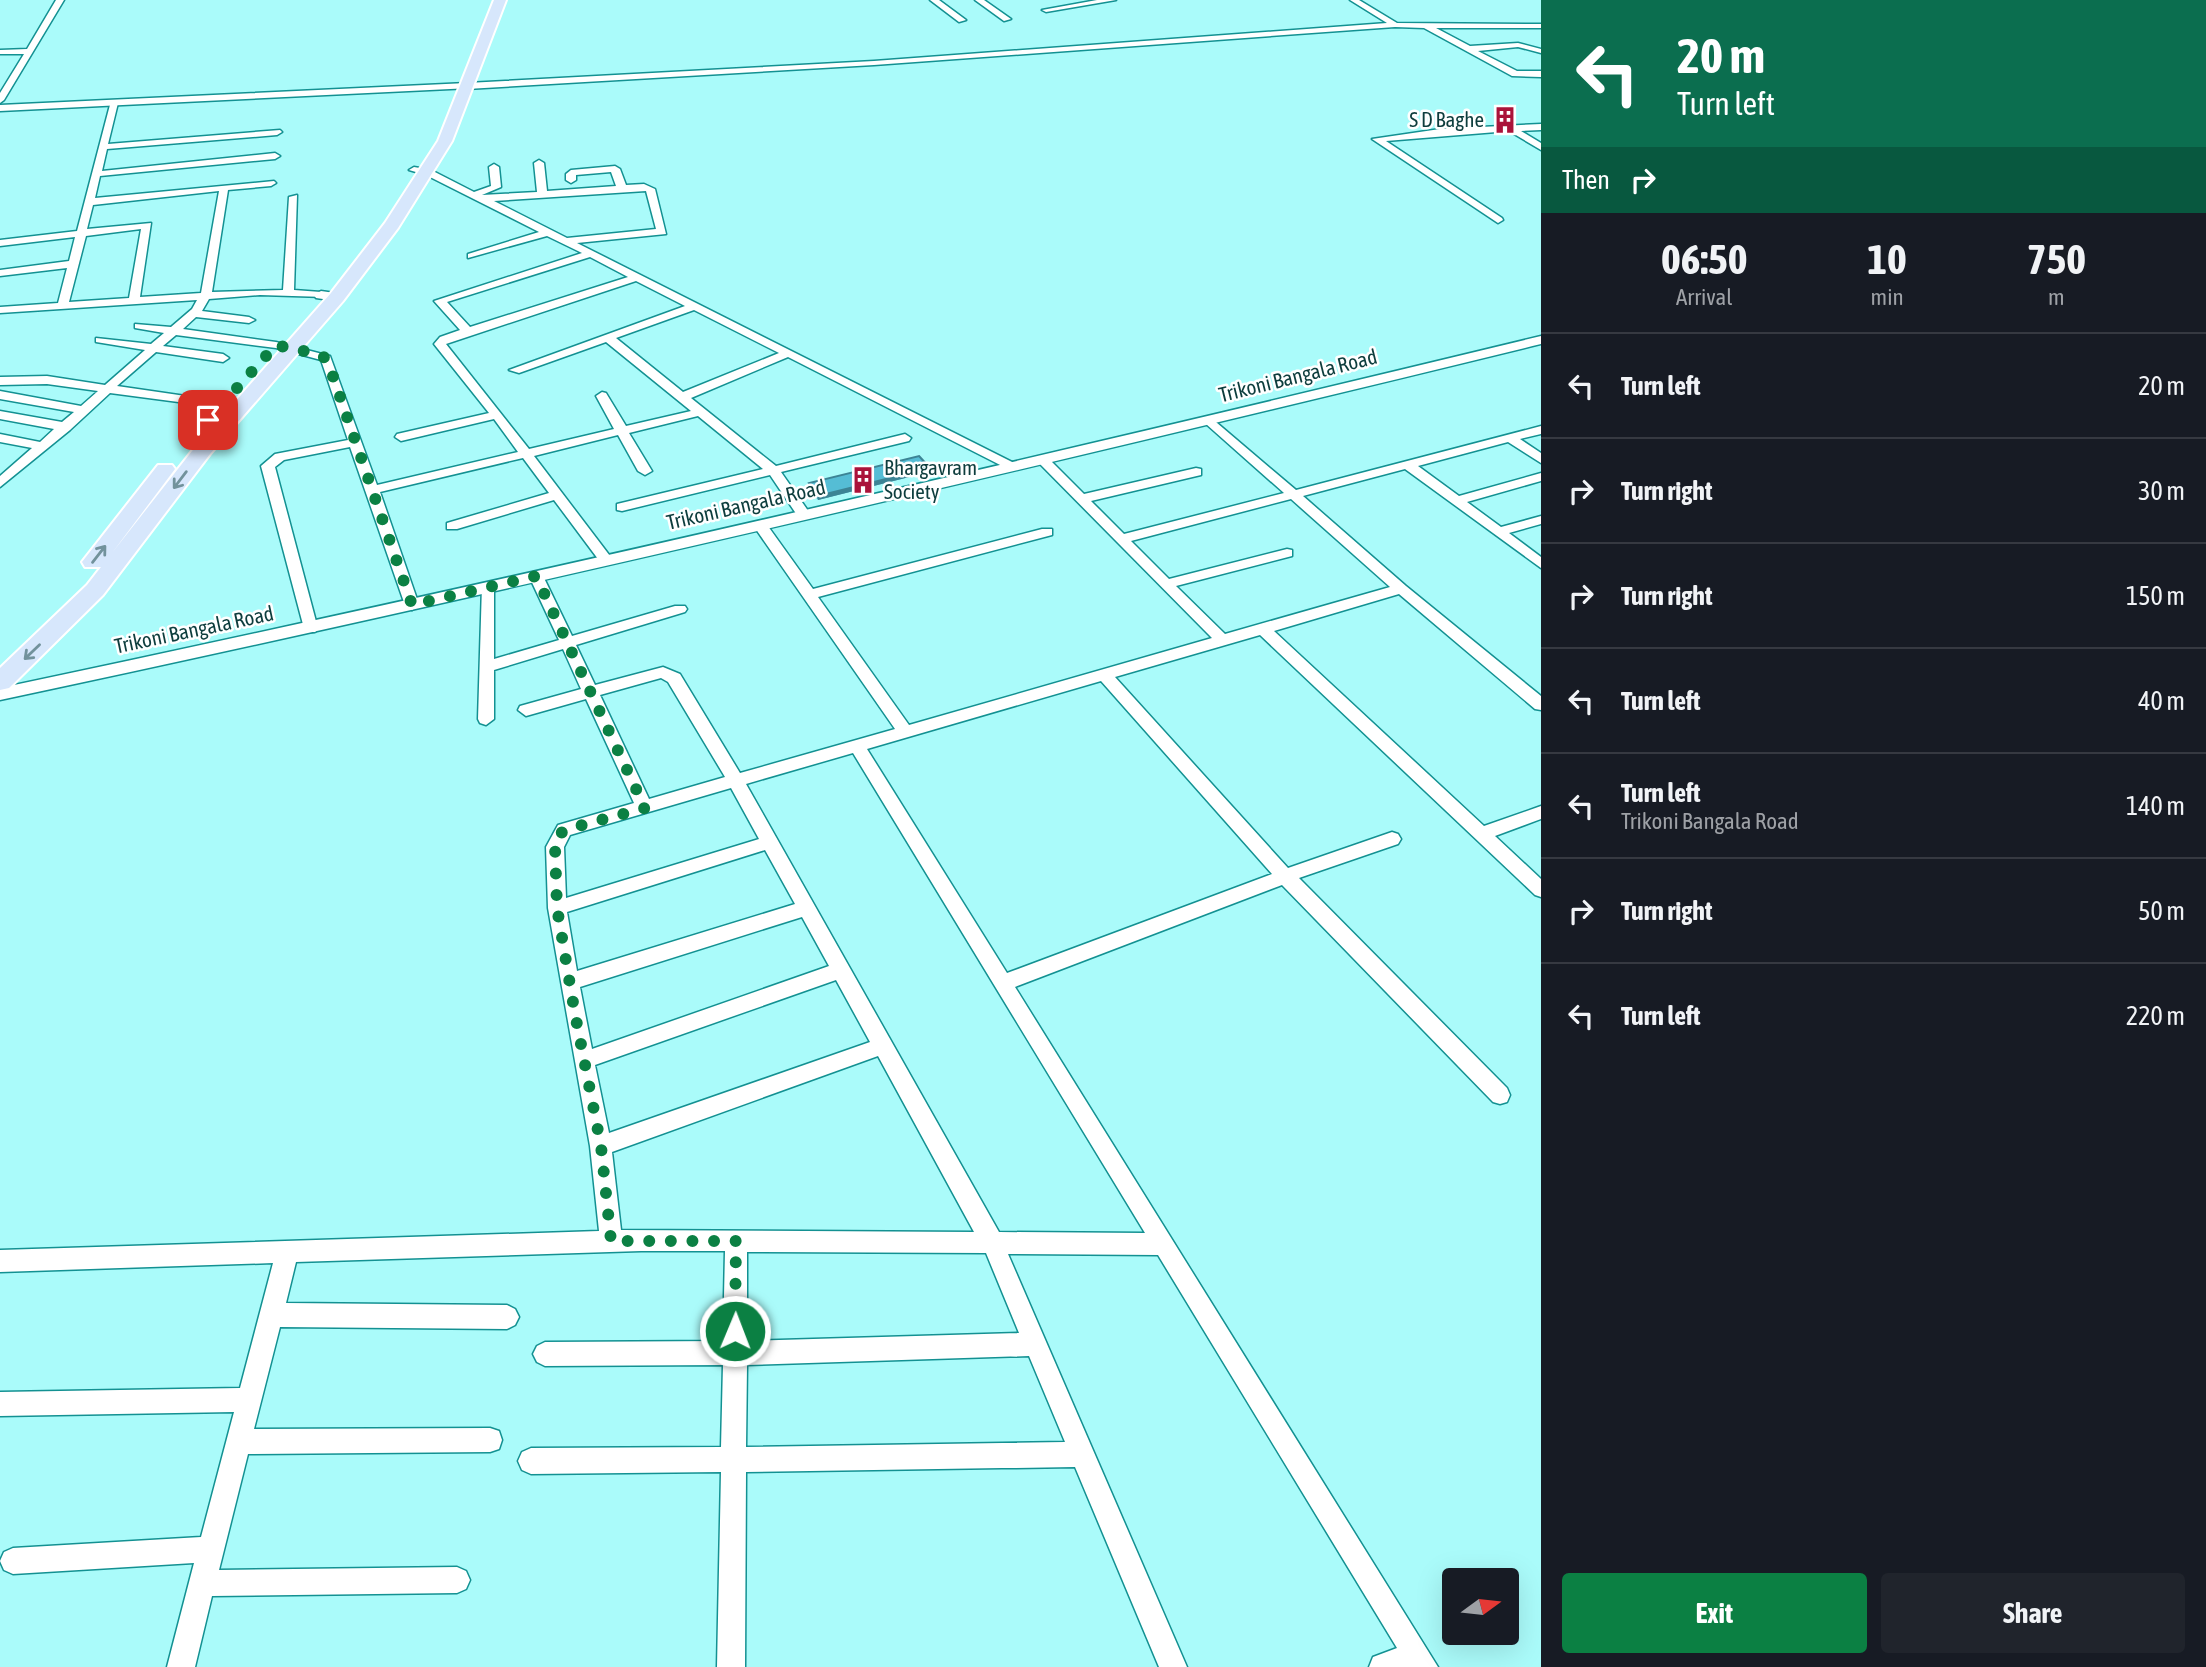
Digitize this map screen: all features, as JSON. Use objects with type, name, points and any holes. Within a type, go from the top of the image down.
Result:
[{"type":"main road","points":[[0,682],[95,590],[285,347],[393,225],[421,171],[445,141],[489,0]]},
{"type":"main road","points":[[460,86],[500,0]]},
{"type":"main road","points":[[20,636],[72,590],[156,479],[220,405],[285,347]]},
{"type":"street","points":[[0,100],[60,0]]},
{"type":"street","points":[[933,0],[962,20]]},
{"type":"street","points":[[979,0],[1006,19]]},
{"type":"street","points":[[1058,18],[1042,7],[1112,0]]},
{"type":"street","points":[[1354,0],[1395,25]]},
{"type":"street","points":[[1424,24],[1515,74],[1541,74]]},
{"type":"street","points":[[0,108],[887,62],[1395,25],[1541,26]]},
{"type":"street","points":[[1469,49],[1518,44],[1541,51]]},
{"type":"street","points":[[0,52],[30,51]]},
{"type":"street","points":[[0,74],[15,74]]},
{"type":"street","points":[[63,305],[114,103]]},
{"type":"street","points":[[1498,220],[1377,139],[1440,132],[1541,127]]},
{"type":"street","points":[[1511,129],[1541,147]]},
{"type":"street","points":[[103,147],[277,132]]},
{"type":"street","points":[[96,174],[275,156]]},
{"type":"street","points":[[539,163],[542,195]]},
{"type":"street","points":[[478,197],[496,187],[494,167]]},
{"type":"street","points":[[571,180],[571,174],[574,172],[615,169],[622,189]]},
{"type":"street","points":[[421,171],[478,197],[1013,466]]},
{"type":"street","points":[[89,202],[271,183]]},
{"type":"street","points":[[0,482],[177,331],[194,313],[206,294],[224,188]]},
{"type":"street","points":[[478,197],[650,189],[663,231],[565,241]]},
{"type":"street","points":[[602,190],[606,205]]},
{"type":"street","points":[[288,292],[293,198]]},
{"type":"street","points":[[610,224],[613,237]]},
{"type":"street","points":[[0,243],[147,225],[134,300]]},
{"type":"street","points":[[472,256],[548,232]]},
{"type":"street","points":[[468,332],[440,302],[590,254]]},
{"type":"street","points":[[0,273],[73,264]]},
{"type":"street","points":[[606,560],[440,344],[444,339],[637,277]]},
{"type":"street","points":[[0,310],[206,294],[288,292],[329,296]]},
{"type":"street","points":[[515,370],[695,306]]},
{"type":"street","points":[[194,313],[249,320]]},
{"type":"street","points":[[139,326],[285,347],[322,355],[328,362],[412,605]]},
{"type":"street","points":[[607,337],[773,470],[804,515]]},
{"type":"street","points":[[100,340],[223,358]]},
{"type":"street","name":"Trikoni Bangala Road","points":[[0,694],[310,629],[1210,421],[1541,340]]},
{"type":"street","points":[[682,397],[788,353]]},
{"type":"street","points":[[0,394],[16,380]]},
{"type":"street","points":[[0,381],[47,380],[220,405]]},
{"type":"street","points":[[0,394],[84,410]]},
{"type":"street","points":[[601,396],[645,471]]},
{"type":"street","points":[[373,490],[701,412]]},
{"type":"street","points":[[0,415],[66,427]]},
{"type":"street","points":[[401,437],[497,415]]},
{"type":"street","points":[[1210,421],[1401,589],[1541,705]]},
{"type":"street","points":[[1121,539],[1541,430]]},
{"type":"street","points":[[0,438],[43,446]]},
{"type":"street","points":[[622,507],[905,438]]},
{"type":"street","points":[[1510,438],[1541,459]]},
{"type":"street","points":[[310,629],[268,466],[280,457],[355,442]]},
{"type":"street","points":[[1042,460],[1223,640]]},
{"type":"street","points":[[1408,465],[1541,564]]},
{"type":"street","points":[[1082,499],[1196,472]]},
{"type":"street","points":[[1457,501],[1541,477]]},
{"type":"street","points":[[452,526],[557,495]]},
{"type":"street","points":[[1499,532],[1541,520]]},
{"type":"street","points":[[760,525],[906,732]]},
{"type":"street","points":[[809,595],[1047,532]]},
{"type":"street","points":[[1166,584],[1287,553]]},
{"type":"street","points":[[536,576],[645,808]]},
{"type":"street","points":[[486,719],[487,588]]},
{"type":"street","points":[[611,1241],[601,1146],[557,908],[555,847],[560,834],[572,827],[1401,589]]},
{"type":"street","points":[[486,667],[680,609]]},
{"type":"street","points":[[1263,629],[1541,890]]},
{"type":"street","points":[[526,710],[663,672],[671,674],[736,781],[992,1242],[1173,1667]]},
{"type":"street","points":[[1105,675],[1285,876],[1500,1095]]},
{"type":"street","points":[[857,746],[1420,1660],[1383,1667]]},
{"type":"street","points":[[1482,834],[1541,812]]},
{"type":"street","points":[[1003,983],[1285,876],[1392,839]]},
{"type":"street","points":[[557,908],[770,842]]},
{"type":"street","points":[[569,982],[806,908]]},
{"type":"street","points":[[585,1060],[841,970]]},
{"type":"street","points":[[601,1146],[883,1046]]},
{"type":"street","points":[[0,1261],[611,1241],[1163,1244]]},
{"type":"street","points":[[731,1667],[736,1241]]},
{"type":"street","points":[[181,1667],[287,1253]]},
{"type":"street","points":[[272,1315],[507,1317]]},
{"type":"street","points":[[545,1354],[734,1353],[1034,1344]]},
{"type":"street","points":[[0,1404],[250,1400]]},
{"type":"street","points":[[239,1442],[490,1440]]},
{"type":"street","points":[[531,1461],[1081,1454]]},
{"type":"street","points":[[13,1561],[212,1549]]},
{"type":"street","points":[[203,1583],[457,1580]]},
{"type":"building","name":"Bhargavram Society","points":[[919,456],[930,468],[818,496],[809,483]]},
{"type":"place","name":"S D Baghe","points":[[1505,120]]},
{"type":"place","name":"Bhargavram Society","points":[[863,480]]},
{"type":"route","points":[[208,420],[276,345],[322,355],[328,362],[412,605],[536,576],[645,808],[564,830],[556,839],[555,847],[557,908],[601,1146],[611,1241],[736,1241],[735,1331]]}]
